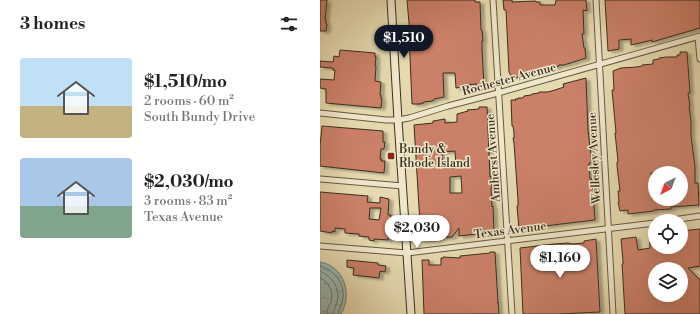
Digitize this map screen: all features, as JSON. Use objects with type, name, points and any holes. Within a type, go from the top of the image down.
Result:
[{"type":"main road","points":[[391,0],[411,314]]},
{"type":"street","name":"Amherst Avenue","points":[[494,0],[498,93],[512,314]]},
{"type":"street","name":"Wellesley Avenue","points":[[596,0],[613,314]]},
{"type":"street","name":"Rochester Avenue","points":[[320,113],[386,120],[409,118],[699,36]]},
{"type":"street","points":[[699,36],[700,59]]},
{"type":"street","points":[[320,179],[402,186]]},
{"type":"street","points":[[688,218],[700,216]]},
{"type":"street","name":"Texas Avenue","points":[[320,246],[407,254],[648,223]]},
{"type":"water","points":[[320,262],[335,269],[344,282],[346,298],[345,306],[341,314],[320,314]]},
{"type":"building","points":[[320,0],[327,0],[325,20],[327,24],[326,31],[320,31]]},
{"type":"building","points":[[407,0],[475,0],[475,2],[480,2],[484,86],[478,86],[477,84],[462,85],[463,87],[456,88],[455,73],[443,73],[444,97],[421,104],[412,104],[410,35]]},
{"type":"building","points":[[503,0],[512,0],[512,2],[536,1],[540,2],[540,5],[555,5],[556,0],[586,0],[587,11],[583,10],[584,34],[582,34],[586,58],[515,78],[511,76],[509,72],[506,10],[504,10]]},
{"type":"building","points":[[605,0],[700,0],[700,28],[652,42],[652,40],[631,45],[631,39],[619,40],[619,49],[608,51]]},
{"type":"building","points":[[340,50],[375,53],[375,81],[381,82],[381,108],[326,103],[326,89],[320,88],[320,79],[334,80],[335,70],[333,70],[333,68],[320,67],[320,61],[333,62],[334,56],[339,57]]},
{"type":"building","points":[[680,52],[687,52],[691,136],[695,167],[695,183],[698,183],[699,205],[688,206],[688,166],[648,166],[648,206],[685,206],[628,214],[628,210],[620,211],[618,202],[618,191],[620,191],[612,90],[614,90],[613,71],[621,68],[653,64],[653,60],[666,57],[677,57],[677,55],[680,55]]},
{"type":"building","points":[[586,78],[588,130],[592,163],[589,163],[590,179],[592,179],[595,220],[519,229],[511,100],[516,100],[515,99],[539,92],[555,90],[564,87],[563,84]]},
{"type":"building","points":[[479,107],[487,107],[494,232],[459,236],[459,228],[452,237],[421,240],[414,125],[433,123],[433,121],[445,119],[445,123],[457,122],[457,114],[468,111],[467,110],[479,109]],"holes":[[[455,151],[456,168],[443,168],[442,152]],[[461,176],[462,193],[450,193],[450,177]]]},
{"type":"building","points":[[322,126],[383,131],[383,142],[385,142],[384,149],[381,149],[380,159],[382,159],[381,161],[385,161],[384,173],[320,166]]},
{"type":"building","points":[[320,192],[368,196],[367,202],[380,203],[380,197],[389,199],[388,215],[391,215],[388,240],[369,240],[369,237],[359,236],[359,234],[345,233],[345,229],[335,228],[335,232],[332,231],[332,233],[320,231]],"holes":[[[370,208],[381,208],[379,220],[369,219]]]},
{"type":"building","points":[[700,229],[700,266],[688,268],[700,280],[700,314],[625,314],[621,239],[636,237],[638,250],[648,248],[648,254],[688,254],[688,230]]},
{"type":"building","points":[[596,239],[600,312],[523,314],[520,248],[554,244],[584,243],[584,241]]},
{"type":"building","points":[[495,252],[499,314],[424,314],[422,260],[429,260],[429,265],[441,265],[441,258],[443,257],[460,258],[460,256]]},
{"type":"building","points":[[347,260],[378,263],[378,265],[386,266],[385,272],[380,271],[379,278],[353,275],[354,268],[347,267]]},
{"type":"place","name":"Bundy & Rhode Island","points":[[391,156]]}]
